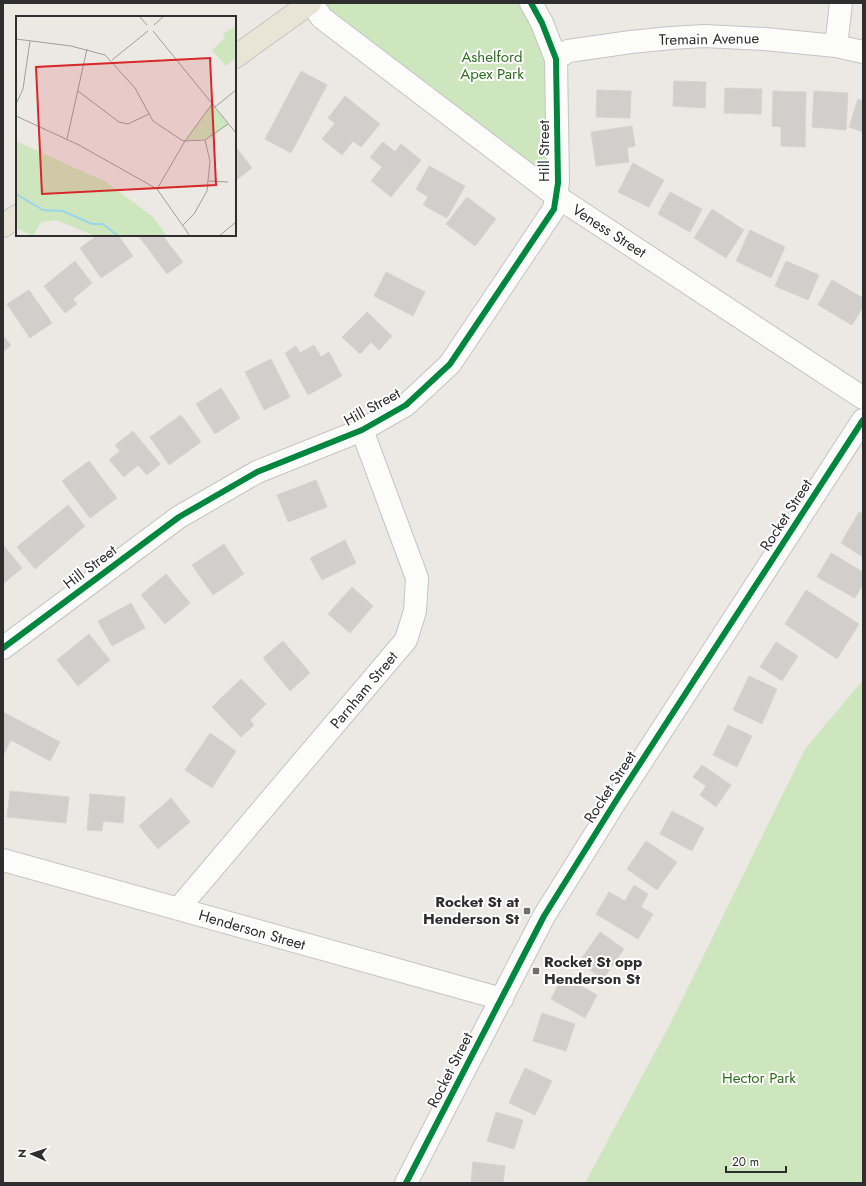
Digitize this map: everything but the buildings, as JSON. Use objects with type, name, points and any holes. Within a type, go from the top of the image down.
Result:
[{"type":"main road","points":[[236,56],[310,3]]},
{"type":"main road","points":[[3,226],[16,217]]},
{"type":"street","name":"Veness Street","points":[[310,3],[322,18],[556,196],[863,398]]},
{"type":"street","name":"Hill Street","points":[[3,648],[179,517],[257,472],[362,430],[406,405],[450,364],[554,209],[558,184],[556,59],[542,23],[531,3]]},
{"type":"street","points":[[836,46],[841,3]]},
{"type":"street","name":"Tremain Avenue","points":[[556,59],[568,51],[631,42],[704,36],[765,38],[836,46],[863,52]]},
{"type":"street","name":"Rocket Street","points":[[406,1183],[544,916],[619,796],[863,420]]},
{"type":"street","name":"Parnham Street","points":[[178,909],[406,640],[415,611],[418,578],[362,430]]},
{"type":"street","name":"Henderson Street","points":[[3,860],[502,999]]},
{"type":"green space","name":"Ashelford Apex Park","points":[[311,3],[531,3],[556,59],[556,196]]},
{"type":"green space","name":"Hector Park","points":[[863,680],[863,1183],[585,1183],[668,1028],[805,749]]},
{"type":"cycle path","points":[[3,648],[179,517],[257,472],[362,430],[406,405],[450,364],[554,209],[558,183],[556,59],[542,23],[531,3]]},
{"type":"cycle path","points":[[406,1183],[544,916],[619,796],[863,420]]},
{"type":"place","name":"Rocket St at Henderson St","points":[[527,911]]},
{"type":"place","name":"Rocket St opp Henderson St","points":[[536,971]]}]
